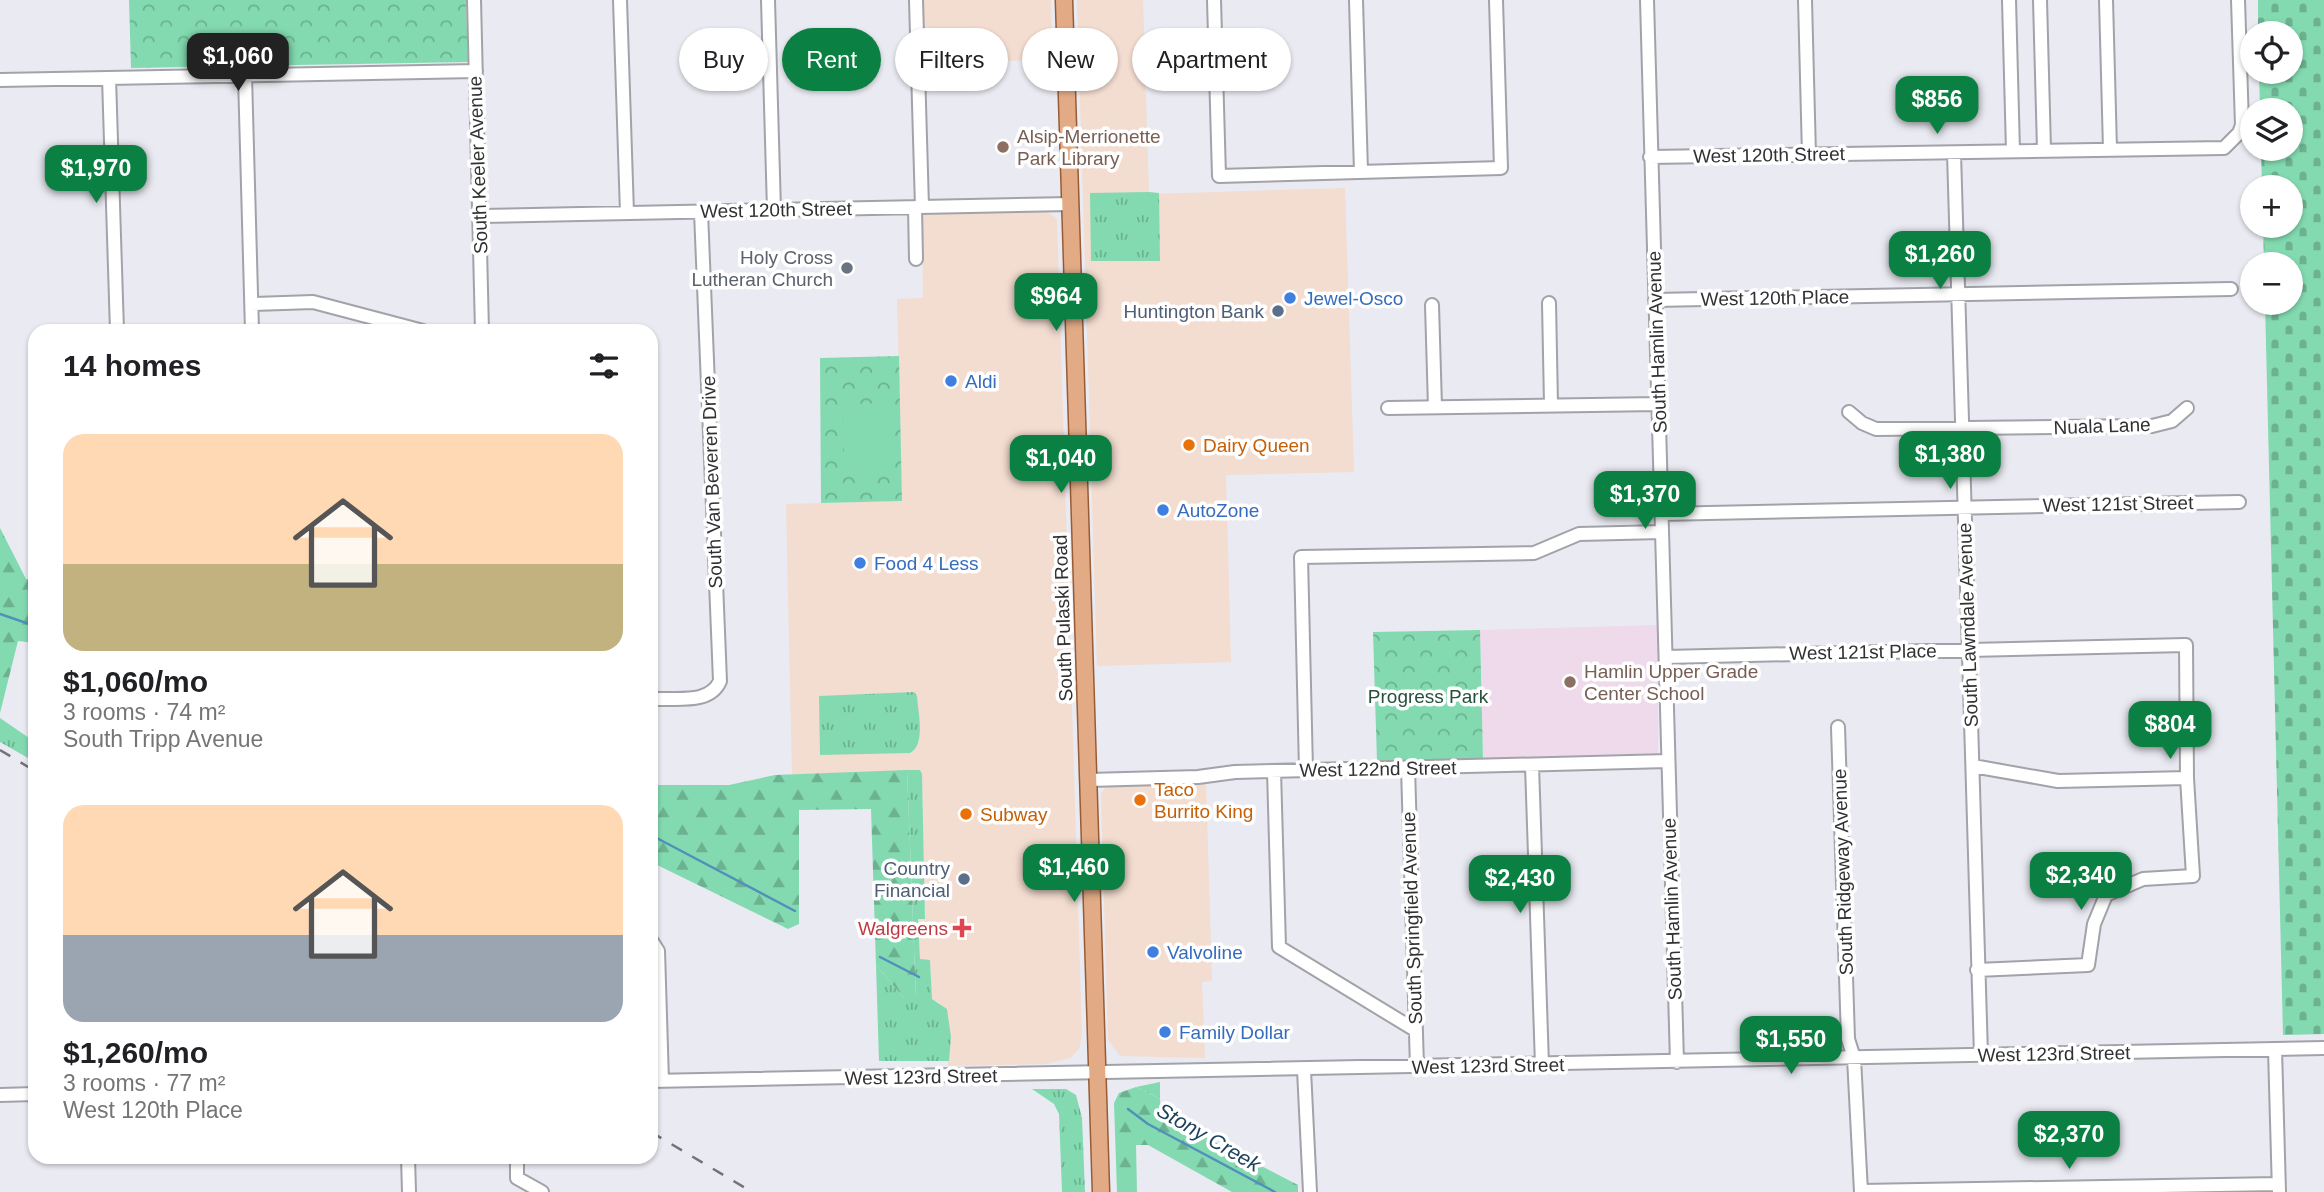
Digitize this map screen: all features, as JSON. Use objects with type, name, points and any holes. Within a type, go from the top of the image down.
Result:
[{"type":"main road","name":"South Pulaski Road","points":[[1064,0],[1101,1192]]},
{"type":"street","name":"South Keeler Avenue","points":[[474,0],[482,324]]},
{"type":"street","points":[[620,0],[627,213]]},
{"type":"street","points":[[768,0],[774,210]]},
{"type":"street","points":[[916,0],[919,207],[916,259]]},
{"type":"street","points":[[1214,0],[1219,176],[1501,168],[1496,0]]},
{"type":"street","points":[[1356,0],[1361,172]]},
{"type":"street","name":"South Hamlin Avenue","points":[[1647,0],[1677,1062]]},
{"type":"street","points":[[1805,0],[1809,155]]},
{"type":"street","points":[[2009,0],[2013,151]]},
{"type":"street","points":[[2040,0],[2044,149]]},
{"type":"street","points":[[2106,0],[2110,149]]},
{"type":"street","name":"West 120th Street","points":[[1650,158],[2044,149],[2224,148],[2239,133],[2242,125],[2238,0]]},
{"type":"street","points":[[0,80],[476,71]]},
{"type":"street","points":[[245,76],[253,324]]},
{"type":"street","points":[[109,78],[117,324]]},
{"type":"street","name":"South Lawndale Avenue","points":[[1954,153],[1981,1055]]},
{"type":"street","name":"West 120th Street","points":[[481,216],[1071,204]]},
{"type":"street","name":"South Van Beveren Drive","points":[[658,697],[706,697],[715,692],[720,681],[701,212]]},
{"type":"street","name":"West 120th Place","points":[[1656,300],[2231,289]]},
{"type":"street","points":[[252,304],[313,302],[396,324]]},
{"type":"street","points":[[1549,303],[1552,404]]},
{"type":"street","points":[[1432,305],[1435,407]]},
{"type":"street","points":[[1388,408],[1659,404]]},
{"type":"street","name":"Nuala Lane","points":[[1849,412],[1862,424],[1876,429],[1962,429],[2152,426],[2172,421],[2187,408]]},
{"type":"street","name":"West 121st Street","points":[[1661,514],[2239,502]]},
{"type":"street","points":[[1306,771],[1301,557],[1534,553],[1579,534],[1662,532]]},
{"type":"street","name":"West 121st Place","points":[[1666,657],[2186,645],[2187,778]]},
{"type":"street","name":"South Ridgeway Avenue","points":[[1838,727],[1848,1039],[1854,1058],[1861,1191]]},
{"type":"street","name":"West 122nd Street","points":[[1089,780],[1273,771],[1668,761]]},
{"type":"street","points":[[1532,765],[1542,1065]]},
{"type":"street","points":[[1973,766],[2039,780],[2187,778],[2193,876],[2143,879],[2106,895],[2094,924],[2088,965],[1977,970]]},
{"type":"street","name":"South Springfield Avenue","points":[[1408,768],[1417,1067]]},
{"type":"street","points":[[1273,771],[1279,947],[1415,1030]]},
{"type":"street","name":"West 123rd Street","points":[[658,1082],[2324,1048]]},
{"type":"street","points":[[1861,1191],[2278,1188],[2275,1049]]},
{"type":"street","points":[[1304,1070],[1310,1192]]},
{"type":"street","points":[[0,1094],[28,1094]]},
{"type":"street","points":[[408,1164],[409,1192]]},
{"type":"street","points":[[517,1164],[517,1178],[542,1192]]},
{"type":"shaded area","points":[[923,0],[1051,0],[1051,28],[1022,28],[1022,60],[1008,61],[1008,28],[924,28]]},
{"type":"shaded area","points":[[1077,0],[1143,0],[1144,28],[1132,28],[1132,91],[1146,91],[1149,194],[1345,188],[1354,472],[1226,475],[1231,662],[1097,666],[1080,91],[1118,91],[1118,28],[1078,28]]},
{"type":"shaded area","points":[[1045,210],[1057,219],[1082,1035],[1079,1049],[1070,1058],[1046,1064],[948,1066],[940,1003],[932,999],[930,960],[920,960],[918,919],[925,918],[920,770],[792,775],[786,504],[902,501],[897,299],[923,298],[922,212]]},
{"type":"shaded area","name":"Hamlin Upper Grade Center School","points":[[1658,625],[1658,753],[1483,760],[1480,630]]},
{"type":"shaded area","points":[[1206,782],[1212,981],[1202,982],[1205,1058],[1120,1056],[1108,1040],[1101,793],[1107,786]]},
{"type":"green space","points":[[129,0],[466,0],[468,62],[131,68]]},
{"type":"green space","points":[[2258,0],[2324,0],[2324,1034],[2283,1035],[2265,315],[2303,315],[2303,252],[2264,252],[2263,238],[2303,238],[2303,175],[2262,175],[2261,161],[2303,161],[2303,98],[2260,98],[2259,84],[2303,84],[2303,21],[2258,21]]},
{"type":"green space","points":[[1090,193],[1159,193],[1160,261],[1091,261]]},
{"type":"green space","points":[[899,356],[902,501],[821,503],[820,358]]},
{"type":"green space","points":[[890,403],[892,470],[844,471],[843,404]]},
{"type":"green space","points":[[0,528],[28,579],[28,642],[18,641],[0,713]]},
{"type":"green space","name":"Progress Park","points":[[1480,630],[1483,760],[1377,762],[1373,632]]},
{"type":"green space","points":[[914,692],[917,696],[920,736],[915,749],[910,753],[820,755],[819,696]]},
{"type":"green space","points":[[0,718],[28,737],[28,758],[0,742]]},
{"type":"green space","points":[[907,770],[920,770],[922,774],[925,919],[918,919],[920,959],[930,960],[932,999],[947,1009],[951,1037],[949,1061],[879,1061],[876,965],[904,998],[916,998]]},
{"type":"green space","points":[[907,770],[916,998],[904,998],[876,965],[871,809],[799,810],[799,924],[788,929],[658,865],[658,785],[729,785],[775,775]]},
{"type":"green space","points":[[1160,1082],[1160,1099],[1136,1087]]},
{"type":"green space","points":[[1136,1087],[1160,1099],[1161,1114],[1298,1185],[1298,1192],[1232,1192],[1148,1145],[1136,1145],[1137,1192],[1117,1192],[1114,1103],[1119,1093]]},
{"type":"green space","points":[[1032,1089],[1066,1089],[1076,1095],[1082,1118],[1085,1192],[1062,1192],[1059,1114],[1054,1104]]},
{"type":"waterway","name":"Stony Creek","points":[[0,614],[28,624]]},
{"type":"waterway","name":"Stony Creek","points":[[658,839],[795,911]]},
{"type":"waterway","name":"Stony Creek","points":[[880,957],[919,977]]},
{"type":"waterway","name":"Stony Creek","points":[[1128,1109],[1148,1124],[1275,1192]]},
{"type":"railway","points":[[0,750],[28,767]]},
{"type":"railway","points":[[658,1136],[752,1192]]},
{"type":"place","name":"Alsip-Merrionette Park Library","points":[[1003,147]]},
{"type":"place","name":"Holy Cross Lutheran Church","points":[[847,268]]},
{"type":"place","name":"Jewel-Osco","points":[[1290,298]]},
{"type":"place","name":"Huntington Bank","points":[[1278,311]]},
{"type":"place","name":"Aldi","points":[[951,381]]},
{"type":"place","name":"Dairy Queen","points":[[1189,445]]},
{"type":"place","name":"AutoZone","points":[[1163,510]]},
{"type":"place","name":"Food 4 Less","points":[[860,563]]},
{"type":"place","name":"Hamlin Upper Grade Center School","points":[[1570,682]]},
{"type":"place","name":"Taco Burrito King","points":[[1140,800]]},
{"type":"place","name":"Subway","points":[[966,814]]},
{"type":"place","name":"Country Financial","points":[[964,879]]},
{"type":"place","name":"Walgreens","points":[[962,928]]},
{"type":"place","name":"Valvoline","points":[[1153,952]]},
{"type":"place","name":"Family Dollar","points":[[1165,1032]]}]
